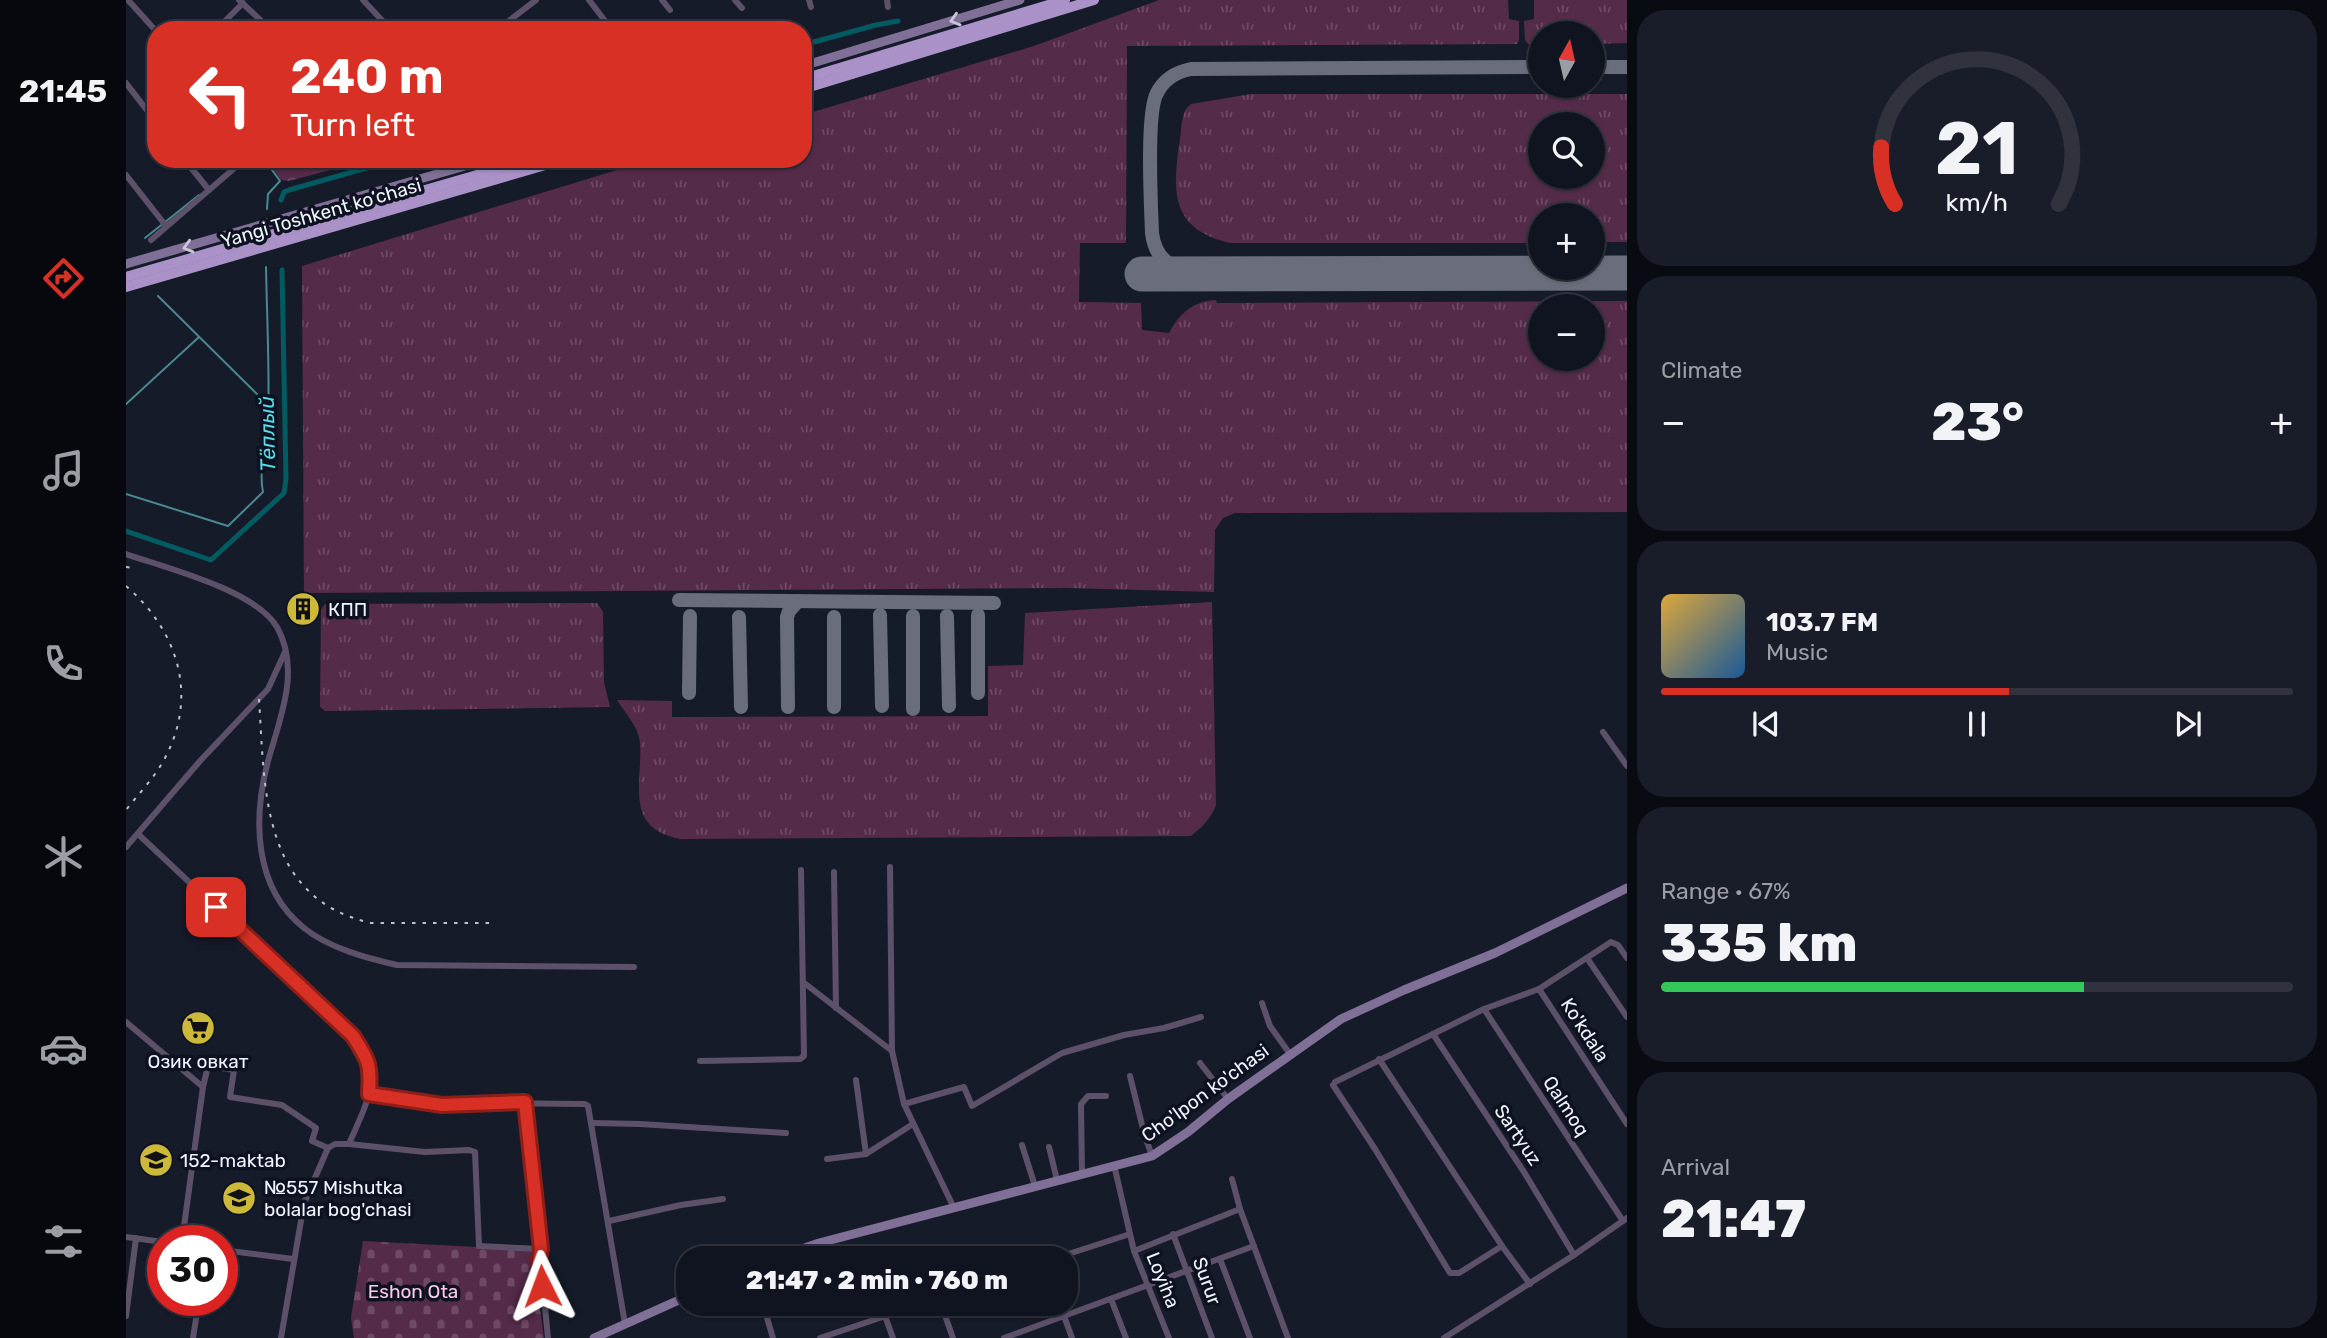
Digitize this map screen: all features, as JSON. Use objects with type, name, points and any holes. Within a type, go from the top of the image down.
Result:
[{"type":"highway","points":[[812,76],[1065,0]]},
{"type":"highway","points":[[812,86],[1094,0]]},
{"type":"highway","name":"Yangi Toshkent ko‘chasi","points":[[126,277],[501,168]]},
{"type":"highway","name":"Yangi Toshkent ko‘chasi","points":[[126,287],[535,168]]},
{"type":"main road","points":[[812,63],[1020,0]]},
{"type":"main road","points":[[126,264],[458,168]]},
{"type":"main road","name":"Cho'lpon ko'chasi","points":[[811,1246],[1152,1156],[1341,1019],[1373,1003],[1495,954],[1627,888]]},
{"type":"main road","points":[[601,1337],[676,1301]]},
{"type":"street","points":[[128,0],[147,21]]},
{"type":"street","points":[[363,0],[383,21]]},
{"type":"street","points":[[509,21],[536,0]]},
{"type":"street","points":[[589,0],[605,21]]},
{"type":"street","points":[[662,0],[670,10]]},
{"type":"street","points":[[735,0],[742,8]]},
{"type":"street","points":[[223,21],[240,1],[261,21]]},
{"type":"street","points":[[126,83],[147,110]]},
{"type":"street","points":[[191,168],[207,188]]},
{"type":"street","points":[[151,240],[164,224],[233,168]]},
{"type":"street","points":[[126,175],[164,224]]},
{"type":"street","points":[[126,554],[246,599],[265,613],[276,627],[289,668],[286,700],[259,805],[259,846],[267,879],[282,904],[304,928],[368,958],[397,965],[634,967]]},
{"type":"street","points":[[126,847],[200,761],[268,689],[285,652]]},
{"type":"street","points":[[1603,732],[1627,766]]},
{"type":"street","points":[[138,834],[353,1036],[368,1059],[371,1069],[369,1094],[349,1144]]},
{"type":"street","points":[[890,867],[892,1051],[904,1104],[954,1208]]},
{"type":"street","points":[[700,1061],[800,1059],[804,1056],[801,870]]},
{"type":"street","points":[[834,872],[835,1008]]},
{"type":"street","points":[[1502,1246],[1459,1273],[1450,1273],[1334,1083],[1484,1009],[1539,989],[1611,942],[1618,945],[1627,958]]},
{"type":"street","points":[[1587,958],[1627,1017]]},
{"type":"street","points":[[803,982],[892,1051]]},
{"type":"street","name":"Ko'kdala","points":[[1539,989],[1627,1124]]},
{"type":"street","points":[[1262,1003],[1270,1026],[1290,1054]]},
{"type":"street","name":"Qalmoq","points":[[1484,1009],[1625,1219]]},
{"type":"street","points":[[904,1104],[964,1087],[972,1106],[1062,1053],[1201,1017]]},
{"type":"street","points":[[126,1022],[203,1087]]},
{"type":"street","name":"Sartyuz","points":[[1433,1034],[1524,1172],[1574,1255]]},
{"type":"street","points":[[1379,1059],[1530,1284]]},
{"type":"street","points":[[1200,1063],[1228,1099]]},
{"type":"street","points":[[184,1225],[208,1066],[234,1070],[230,1097],[289,1108],[316,1128],[312,1141],[328,1148]]},
{"type":"street","points":[[1130,1076],[1152,1156]]},
{"type":"street","points":[[856,1080],[866,1154]]},
{"type":"street","points":[[369,1094],[442,1105],[525,1102],[585,1104],[592,1124],[625,1324]]},
{"type":"street","points":[[1082,1173],[1081,1104],[1088,1096],[1106,1096]]},
{"type":"street","points":[[525,1102],[548,1338]]},
{"type":"street","points":[[592,1124],[640,1124],[786,1133]]},
{"type":"street","points":[[827,1159],[866,1154],[913,1124]]},
{"type":"street","points":[[281,1338],[304,1203],[328,1148],[335,1144],[425,1152],[475,1152],[479,1246],[541,1249]]},
{"type":"street","points":[[1022,1145],[1035,1186]]},
{"type":"street","points":[[1049,1147],[1058,1180]]},
{"type":"street","name":"Loyiha","points":[[1114,1165],[1134,1251],[1169,1338]]},
{"type":"street","points":[[1232,1179],[1240,1209],[1287,1338]]},
{"type":"street","points":[[609,1221],[723,1199]]},
{"type":"street","points":[[1134,1251],[1240,1209]]},
{"type":"street","points":[[1444,1338],[1530,1284],[1625,1219]]},
{"type":"street","points":[[1078,1251],[1129,1234]]},
{"type":"street","name":"Surur","points":[[1173,1234],[1212,1338]]},
{"type":"street","points":[[126,1237],[147,1240]]},
{"type":"street","points":[[126,1316],[136,1238]]},
{"type":"street","points":[[1078,1311],[1254,1247]]},
{"type":"street","points":[[238,1252],[293,1259]]},
{"type":"street","points":[[1220,1259],[1250,1338]]},
{"type":"street","points":[[1111,1299],[1126,1338]]},
{"type":"street","points":[[193,1338],[196,1316]]},
{"type":"street","points":[[767,1316],[773,1338]]},
{"type":"street","points":[[820,1338],[885,1316],[893,1338]]},
{"type":"street","points":[[945,1316],[953,1338]]},
{"type":"street","points":[[1004,1338],[1064,1316],[1072,1338]]},
{"type":"green space","points":[[1159,0],[1508,0],[1509,19],[1519,21],[1517,44],[1127,46],[1126,243],[1080,243],[1079,302],[1141,303],[1142,330],[1169,333],[1177,320],[1188,310],[1200,303],[1216,300],[1217,303],[1528,301],[1528,371],[1605,371],[1605,301],[1627,301],[1627,512],[1235,513],[1223,518],[1215,530],[1214,592],[1068,588],[304,593],[302,266],[623,168],[812,168],[812,112],[1034,46]]},
{"type":"green space","points":[[1534,0],[1627,0],[1627,43],[1605,44],[1605,21],[1528,21],[1528,44],[1525,40],[1524,21],[1534,19]]},
{"type":"green space","points":[[1251,94],[1528,94],[1528,98],[1605,98],[1605,94],[1627,94],[1627,242],[1605,242],[1605,203],[1528,203],[1528,243],[1230,243],[1210,237],[1186,218],[1176,191],[1177,158],[1182,124],[1191,104]]},
{"type":"green space","points":[[272,168],[338,168],[289,181],[281,180]]},
{"type":"green space","points":[[1212,602],[1216,805],[1206,822],[1191,836],[680,839],[662,833],[650,825],[643,814],[639,788],[639,736],[617,700],[672,701],[672,717],[988,716],[988,666],[1023,665],[1025,613]]},
{"type":"green space","points":[[597,603],[603,612],[604,682],[610,707],[325,711],[320,707],[321,610],[325,604]]},
{"type":"green space","name":"Eshon Ota","points":[[363,1241],[532,1250],[544,1338],[354,1338],[351,1318]]},
{"type":"waterway","name":"Тёплый","points":[[812,43],[898,21]]},
{"type":"waterway","points":[[267,209],[268,194],[280,181],[271,168]]},
{"type":"waterway","name":"Тёплый","points":[[281,200],[284,192],[289,190],[366,168]]},
{"type":"waterway","points":[[145,238],[199,195]]},
{"type":"waterway","points":[[126,494],[228,526],[263,492],[262,476],[269,409],[266,267]]},
{"type":"waterway","name":"Тёплый","points":[[126,531],[211,560],[284,493],[286,479],[282,270]]},
{"type":"waterway","points":[[158,296],[268,405]]},
{"type":"waterway","points":[[126,404],[199,337]]},
{"type":"taxiway","points":[[1197,274],[1180,270],[1166,262],[1157,250],[1152,233],[1151,119],[1157,93],[1171,77],[1191,69],[1528,67]]},
{"type":"taxiway","points":[[1605,67],[1627,67]]},
{"type":"taxiway","points":[[679,600],[994,603]]},
{"type":"taxiway","points":[[788,707],[787,617],[798,601]]},
{"type":"taxiway","points":[[880,615],[882,706]]},
{"type":"taxiway","points":[[978,615],[978,693]]},
{"type":"taxiway","points":[[689,693],[690,616]]},
{"type":"taxiway","points":[[913,616],[913,709]]},
{"type":"taxiway","points":[[947,616],[949,706]]},
{"type":"taxiway","points":[[739,617],[741,707]]},
{"type":"taxiway","points":[[834,617],[834,707]]},
{"type":"runway","points":[[1142,274],[1627,273]]},
{"type":"railway","points":[[126,567],[134,568]]},
{"type":"railway","points":[[126,586],[158,622],[177,663],[181,685],[181,708],[167,754],[126,810]]},
{"type":"railway","points":[[259,699],[268,804],[276,836],[289,865],[308,890],[335,910],[371,923],[494,923]]},
{"type":"place","name":"КПП","points":[[303,609]]},
{"type":"place","name":"Озик овкат","points":[[198,1028]]},
{"type":"place","name":"152-maktab","points":[[156,1160]]},
{"type":"place","name":"№557 Mishutka bolalar bog'chasi","points":[[239,1198]]},
{"type":"route","points":[[216,907],[353,1036],[368,1059],[371,1069],[369,1094],[442,1105],[525,1102],[541,1249],[539,1260],[542,1286]]}]
